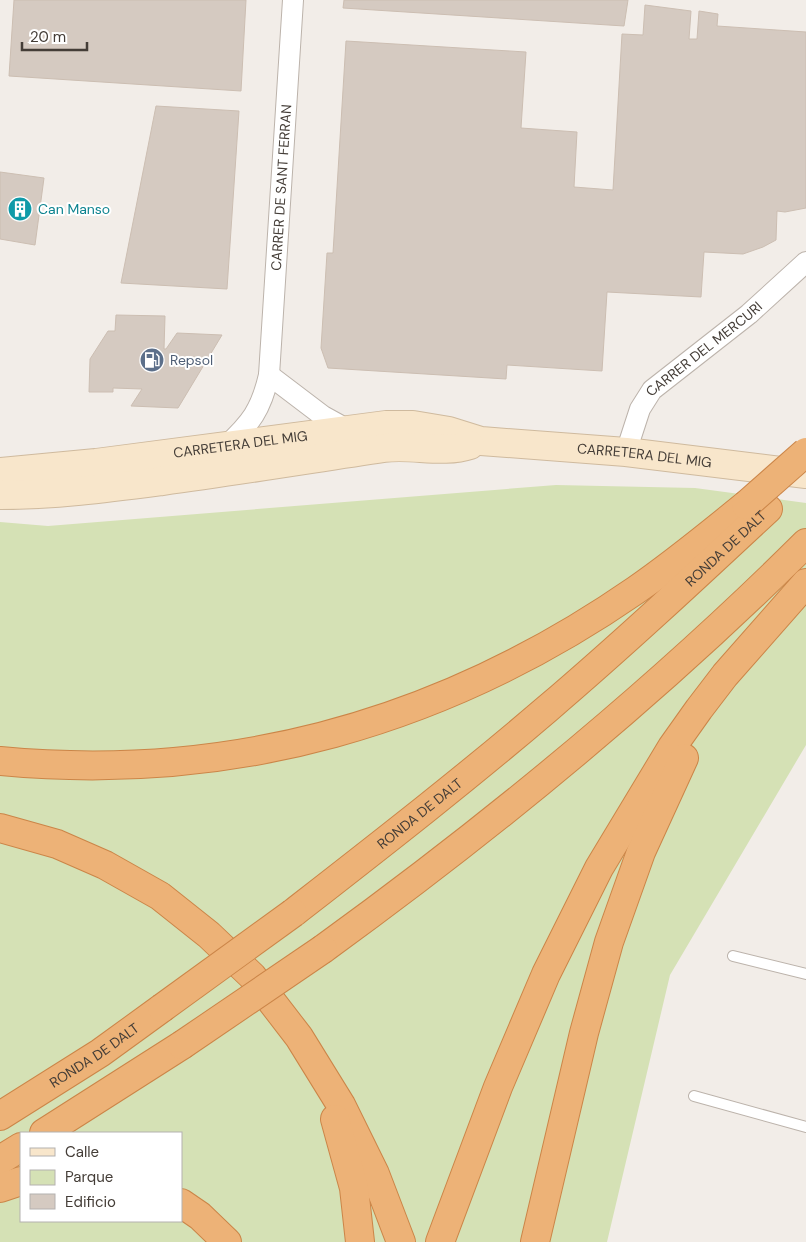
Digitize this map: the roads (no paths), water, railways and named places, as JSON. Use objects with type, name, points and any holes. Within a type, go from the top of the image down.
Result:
[{"type":"highway","points":[[0,761],[108,766],[185,761],[266,750],[304,742],[383,719],[463,688],[533,654],[637,590],[757,507],[806,452]]},
{"type":"highway","name":"RONDA DE DALT","points":[[0,1116],[100,1053],[293,913],[434,803],[546,710],[680,592],[757,507],[806,472]]},
{"type":"highway","points":[[46,1132],[182,1045],[323,949],[442,860],[568,760],[750,597],[806,543]]},
{"type":"highway","points":[[440,1242],[498,1088],[535,1000],[599,868],[672,747],[699,709],[725,675],[806,583]]},
{"type":"highway","points":[[535,1242],[584,1033],[612,933],[641,852],[681,764],[709,716],[733,681],[806,587]]},
{"type":"highway","points":[[0,828],[56,844],[73,851],[105,865],[160,896],[209,935],[252,976],[299,1038],[341,1105],[375,1174],[401,1242]]},
{"type":"highway","points":[[299,1038],[333,1113],[354,1188],[360,1242]]},
{"type":"highway","points":[[0,1160],[20,1148]]},
{"type":"highway","points":[[0,1188],[20,1181]]},
{"type":"highway","points":[[182,1204],[200,1216],[227,1242]]},
{"type":"street","name":"CARRER DE SANT FERRAN","points":[[225,447],[251,420],[259,408],[265,395],[270,375],[293,0]]},
{"type":"street","name":"CARRER DEL MERCURI","points":[[626,452],[640,409],[652,390],[749,314],[806,262]]},
{"type":"street","points":[[270,375],[323,416],[348,431],[387,448]]},
{"type":"street","name":"CARRETERA DEL MIG","points":[[0,472],[96,463],[386,425],[413,425],[449,431],[481,441],[626,452],[806,472]]},
{"type":"street","name":"CARRETERA DEL MIG","points":[[0,495],[51,494],[106,489],[387,448],[459,448],[481,441]]},
{"type":"lane","points":[[733,956],[806,974]]},
{"type":"lane","points":[[694,1096],[806,1127]]},
{"type":"place","name":"Can Manso","points":[[20,209]]},
{"type":"place","name":"Repsol","points":[[152,360]]}]
